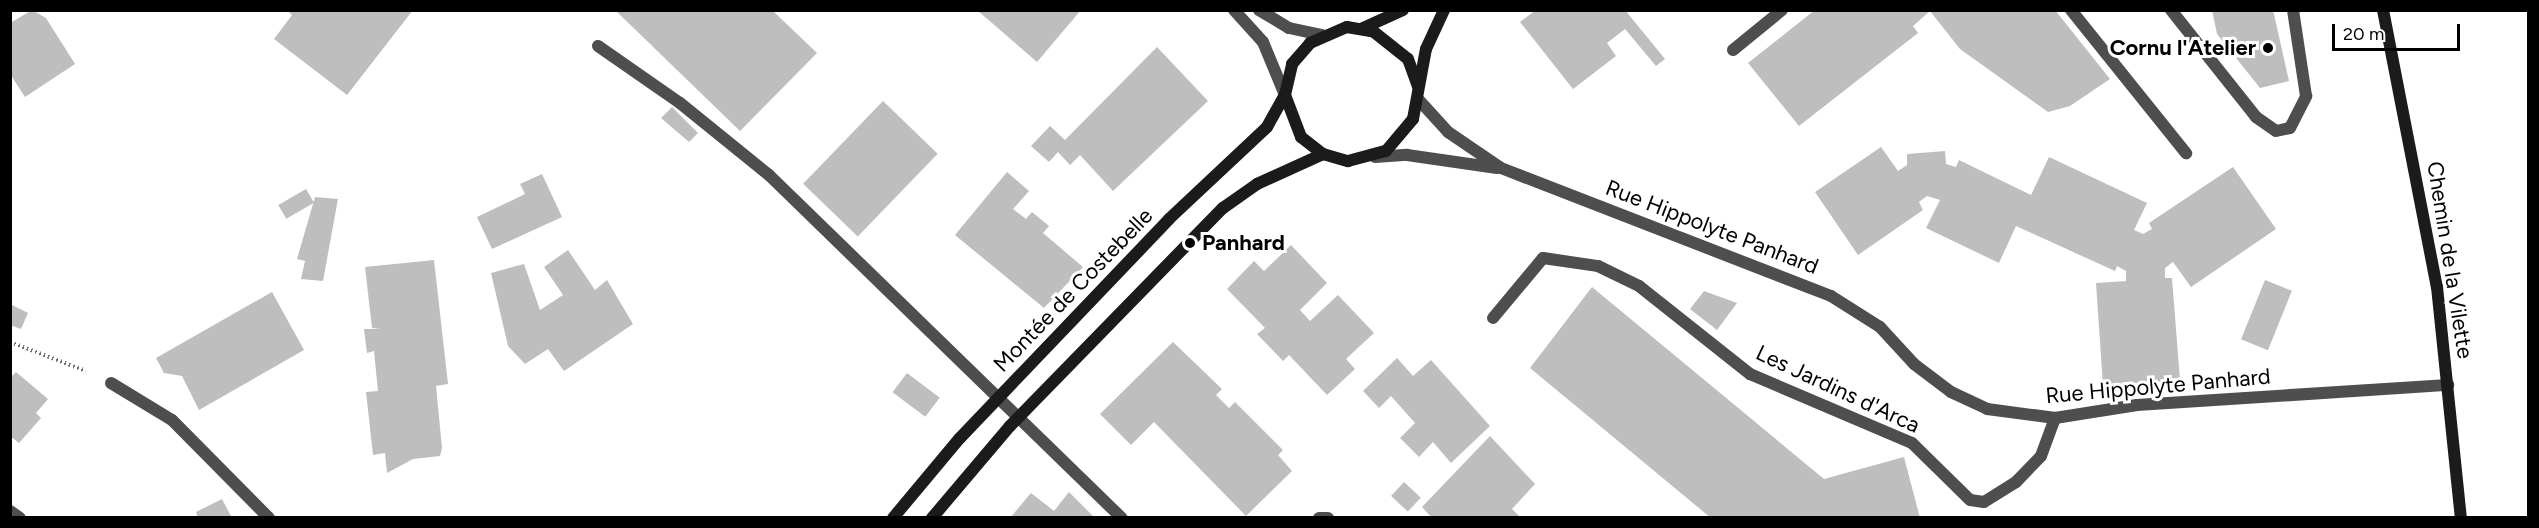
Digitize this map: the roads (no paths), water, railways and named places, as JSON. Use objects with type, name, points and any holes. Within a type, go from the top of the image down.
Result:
[{"type":"main road","points":[[1322,35],[1361,29],[1403,10]]},
{"type":"main road","points":[[1285,95],[1301,137],[1323,154],[1348,160],[1372,157],[1406,132],[1418,93],[1426,50],[1444,10]]},
{"type":"main road","name":"Chemin de la Vilette","points":[[2383,10],[2437,287],[2461,518]]},
{"type":"main road","points":[[1361,29],[1399,47],[1418,93]]},
{"type":"main road","name":"Montée de Costebelle","points":[[893,518],[1001,396],[1200,188],[1267,127],[1285,95],[1293,64],[1322,35]]},
{"type":"main road","points":[[932,518],[1021,415],[1223,208],[1257,184],[1323,154]]},
{"type":"street","points":[[1234,10],[1263,42],[1285,95]]},
{"type":"street","points":[[1259,10],[1289,28],[1322,35]]},
{"type":"street","points":[[1733,50],[1782,10]]},
{"type":"street","points":[[2071,10],[2186,153]]},
{"type":"street","points":[[2171,10],[2256,117],[2276,131],[2290,128],[2306,96],[2293,10]]},
{"type":"street","points":[[598,46],[680,103],[769,175],[1021,415],[1122,518]]},
{"type":"street","name":"Rue Hippolyte Panhard","points":[[1418,93],[1448,132],[1502,168],[1831,296],[1880,327],[1914,364],[1951,392],[1987,408],[2055,418],[2137,405],[2448,385]]},
{"type":"street","name":"Rue Hippolyte Panhard","points":[[1372,157],[1407,155],[1502,168]]},
{"type":"street","name":"Les Jardins d'Arca","points":[[1493,318],[1542,258],[1598,266],[1639,286],[1750,374],[1912,443],[1971,501],[1984,502],[2016,482],[2041,456],[2055,418]]},
{"type":"street","points":[[111,383],[172,420],[269,518]]},
{"type":"street","points":[[10,511],[20,518]]},
{"type":"street","points":[[1319,518],[1328,518]]},
{"type":"place","name":"Cornu l'Atelier","points":[[2268,48]]},
{"type":"place","name":"Panhard","points":[[1190,243]]}]
